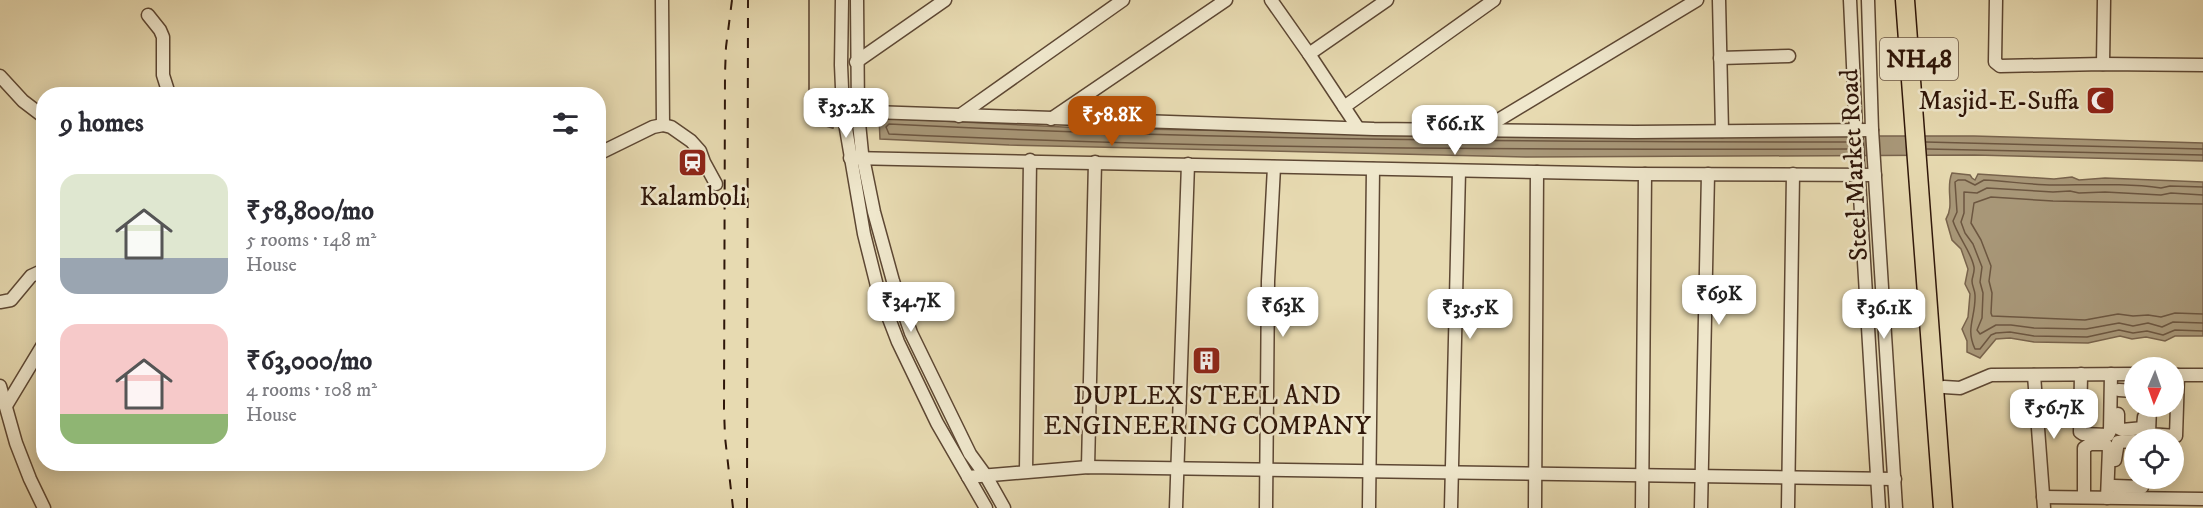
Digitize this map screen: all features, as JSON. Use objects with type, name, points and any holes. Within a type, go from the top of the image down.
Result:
[{"type":"highway","name":"NH48","points":[[1905,0],[1944,387],[1953,508]]},
{"type":"highway","name":"NH48","points":[[1915,0],[1918,118]]},
{"type":"highway","name":"NH48","points":[[1923,178],[1943,508]]},
{"type":"street","points":[[662,0],[663,125]]},
{"type":"street","points":[[842,0],[841,65],[844,117],[902,309],[911,333],[970,454],[986,476],[1004,508]]},
{"type":"street","points":[[857,0],[856,155],[864,234],[878,290],[903,352],[937,423],[986,508]]},
{"type":"street","points":[[856,62],[945,0]]},
{"type":"street","points":[[959,116],[1123,0]]},
{"type":"street","points":[[1051,118],[1226,0]]},
{"type":"street","points":[[1271,0],[1358,128]]},
{"type":"street","points":[[1309,54],[1387,0]]},
{"type":"street","points":[[1344,107],[1494,0]]},
{"type":"street","points":[[1484,129],[1697,0]]},
{"type":"street","points":[[1719,0],[1722,131]]},
{"type":"street","name":"Steel Market Road","points":[[1850,0],[1858,175],[1879,508]]},
{"type":"street","name":"Steel Market Road","points":[[1868,0],[1872,130],[1896,508]]},
{"type":"street","points":[[1996,0],[1995,62],[1998,65],[2203,66]]},
{"type":"street","points":[[2103,64],[2104,0]]},
{"type":"street","points":[[148,15],[160,30],[163,38],[163,75],[167,87]]},
{"type":"street","points":[[1720,58],[1788,56]]},
{"type":"street","points":[[0,76],[23,101],[36,111]]},
{"type":"street","points":[[844,117],[959,116],[1358,128],[1872,130]]},
{"type":"street","points":[[606,150],[653,127],[663,125],[671,127],[691,141],[700,151],[716,184]]},
{"type":"street","points":[[856,155],[1459,171],[1875,175]]},
{"type":"street","points":[[1026,471],[1030,160]]},
{"type":"street","points":[[1088,467],[1095,162]]},
{"type":"street","points":[[1176,508],[1188,164]]},
{"type":"street","points":[[1266,508],[1268,281],[1274,167]]},
{"type":"street","points":[[1369,508],[1374,169]]},
{"type":"street","points":[[1451,508],[1459,171]]},
{"type":"street","points":[[1535,508],[1537,172]]},
{"type":"street","points":[[1642,508],[1645,174]]},
{"type":"street","points":[[1701,508],[1708,174]]},
{"type":"street","points":[[1788,508],[1793,174]]},
{"type":"street","points":[[0,302],[11,300],[31,276],[36,274]]},
{"type":"street","points":[[6,406],[36,356]]},
{"type":"street","points":[[2081,374],[2080,432],[2108,435],[2115,374]]},
{"type":"street","points":[[2115,374],[2119,390],[2118,428],[2122,430],[2143,428],[2144,417]]},
{"type":"street","points":[[1944,387],[1960,388],[1991,375],[2124,374]]},
{"type":"street","points":[[2034,375],[2044,502],[2137,489]]},
{"type":"street","points":[[2184,375],[2203,375]]},
{"type":"street","points":[[0,386],[16,443],[44,508]]},
{"type":"street","points":[[2119,390],[2124,390]]},
{"type":"street","points":[[2150,417],[2150,434],[2176,436],[2176,417]]},
{"type":"street","points":[[2111,494],[2116,444],[2124,442]]},
{"type":"street","points":[[2084,497],[2084,448],[2090,444],[2105,444],[2109,448],[2111,494]]},
{"type":"street","points":[[968,477],[1088,467],[1895,479]]},
{"type":"street","points":[[2145,489],[2189,503],[2203,499]]},
{"type":"water","points":[[879,118],[1085,128],[1525,136],[1974,136],[2203,143],[2203,161],[1975,155],[1527,157],[1009,145],[880,139]]},
{"type":"water","points":[[1952,173],[1970,175],[1975,180],[1978,174],[2054,179],[2072,177],[2079,180],[2105,178],[2203,182],[2203,336],[2175,336],[2165,341],[2146,337],[2132,339],[2120,336],[2088,343],[2034,342],[2010,338],[1996,339],[1980,358],[1967,352],[1967,341],[1962,329],[1968,317],[1970,294],[1965,284],[1968,269],[1961,249],[1952,240],[1946,219],[1950,208],[1949,185]]},
{"type":"waterway","points":[[809,0],[809,91],[820,124],[833,128]]},
{"type":"railway","points":[[732,0],[725,73],[724,409],[733,508]]},
{"type":"railway","points":[[747,508],[748,0]]},
{"type":"place","name":"Masjid-E-Suffa","points":[[2100,100]]},
{"type":"place","name":"Kalamboli","points":[[693,162]]},
{"type":"place","name":"DUPLEX STEEL AND ENGINEERING COMPANY","points":[[1207,361]]}]
